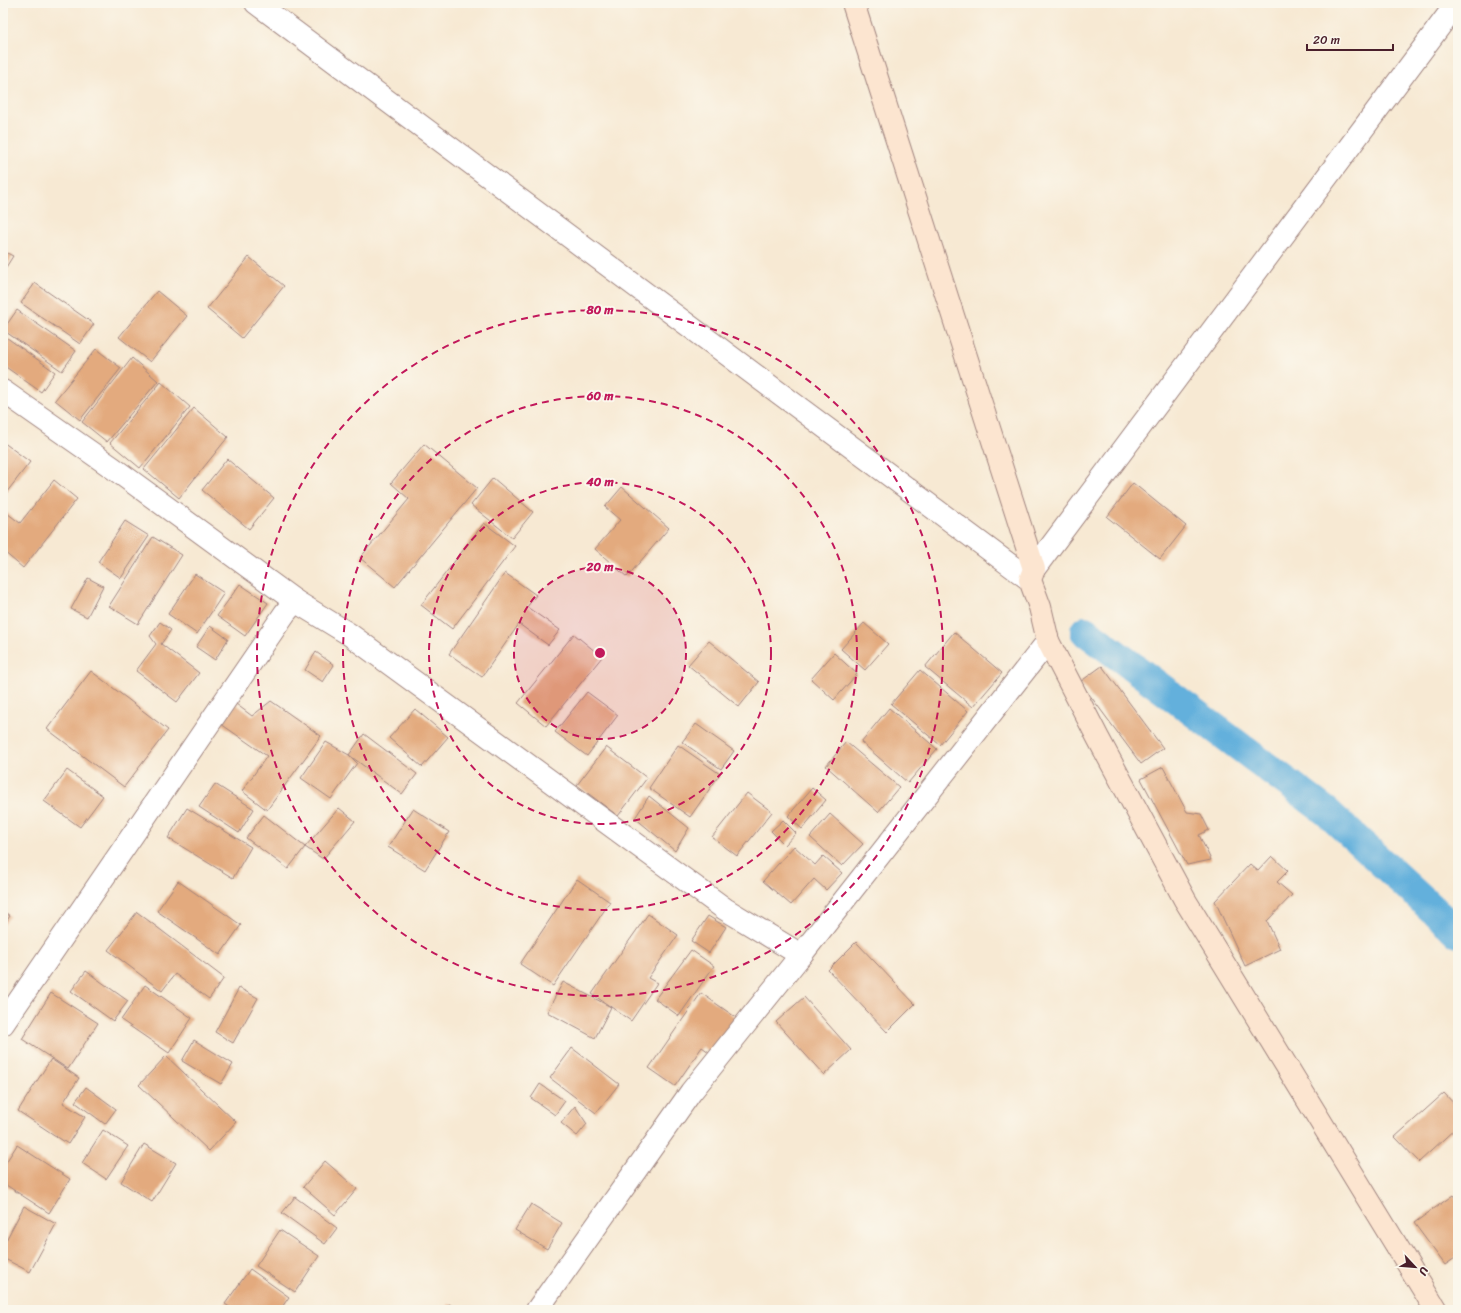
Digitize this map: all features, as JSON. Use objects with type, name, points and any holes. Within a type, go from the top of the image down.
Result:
[{"type":"main road","points":[[853,3],[1032,575],[1048,641],[1185,900],[1436,1310]]},
{"type":"street","points":[[256,3],[1032,575],[1458,3]]},
{"type":"street","points":[[3,390],[113,468],[295,601],[348,634],[725,909],[801,955]]},
{"type":"street","points":[[3,1024],[280,620],[295,601]]},
{"type":"street","points":[[537,1310],[691,1092],[801,955],[1048,641]]},
{"type":"building","points":[[3,251],[13,256],[3,272]]},
{"type":"building","points":[[249,257],[284,286],[242,338],[207,309]]},
{"type":"building","points":[[35,283],[94,324],[80,344],[21,303]]},
{"type":"building","points":[[157,291],[187,316],[150,362],[119,337]]},
{"type":"building","points":[[17,310],[76,351],[62,371],[3,330]]},
{"type":"building","points":[[3,335],[55,372],[41,392],[3,365]]},
{"type":"building","points":[[96,349],[121,368],[80,420],[55,400]]},
{"type":"building","points":[[132,358],[158,381],[107,442],[82,422]]},
{"type":"building","points":[[161,382],[190,407],[140,468],[110,443]]},
{"type":"building","points":[[194,408],[228,437],[179,498],[144,469]]},
{"type":"building","points":[[3,442],[30,462],[3,497]]},
{"type":"building","points":[[424,444],[477,488],[395,587],[360,558],[409,499],[391,483]]},
{"type":"building","points":[[227,459],[274,498],[249,529],[202,490]]},
{"type":"building","points":[[493,478],[533,512],[512,538],[471,505]]},
{"type":"building","points":[[54,480],[77,499],[23,568],[3,551],[3,510],[20,523]]},
{"type":"building","points":[[1133,483],[1186,526],[1160,559],[1107,517]]},
{"type":"building","points":[[622,487],[669,528],[627,577],[595,549],[620,520],[605,507]]},
{"type":"building","points":[[125,521],[149,536],[121,578],[98,562]]},
{"type":"building","points":[[484,523],[515,546],[452,629],[421,605]]},
{"type":"building","points":[[153,537],[182,555],[138,624],[109,606]]},
{"type":"building","points":[[505,573],[536,595],[527,607],[560,630],[548,645],[519,624],[482,677],[449,654]]},
{"type":"building","points":[[195,574],[224,593],[197,634],[168,614]]},
{"type":"building","points":[[88,578],[103,586],[87,617],[71,609]]},
{"type":"building","points":[[240,584],[268,603],[245,636],[217,616]]},
{"type":"building","points":[[160,622],[171,630],[161,644],[199,673],[177,702],[136,671],[156,644],[150,636]]},
{"type":"building","points":[[864,623],[888,644],[865,670],[841,649]]},
{"type":"building","points":[[210,626],[228,639],[215,660],[196,647]]},
{"type":"building","points":[[954,632],[1002,673],[973,707],[925,667]]},
{"type":"building","points":[[574,634],[602,657],[546,726],[518,703]]},
{"type":"building","points":[[709,641],[759,682],[739,707],[688,665]]},
{"type":"building","points":[[316,652],[334,665],[323,682],[305,670]]},
{"type":"building","points":[[834,653],[857,674],[834,700],[811,679]]},
{"type":"building","points":[[1102,666],[1163,748],[1141,764],[1080,682]]},
{"type":"building","points":[[920,670],[968,711],[940,745],[891,704]]},
{"type":"building","points":[[91,671],[168,730],[124,787],[47,729]]},
{"type":"building","points":[[587,692],[618,715],[587,756],[555,732]]},
{"type":"building","points":[[271,701],[321,736],[267,810],[242,791],[267,756],[221,724],[236,704],[252,716]]},
{"type":"building","points":[[889,708],[937,749],[908,783],[861,742]]},
{"type":"building","points":[[415,709],[448,737],[422,767],[389,738]]},
{"type":"building","points":[[696,724],[734,751],[721,769],[682,742]]},
{"type":"building","points":[[364,734],[417,774],[402,794],[349,755]]},
{"type":"building","points":[[326,742],[349,755],[357,763],[331,799],[301,778]]},
{"type":"building","points":[[846,742],[899,787],[878,812],[826,766]]},
{"type":"building","points":[[678,745],[720,774],[690,817],[649,788]]},
{"type":"building","points":[[606,747],[647,778],[618,816],[577,785]]},
{"type":"building","points":[[1163,767],[1187,812],[1201,814],[1209,830],[1199,835],[1211,860],[1187,865],[1141,779]]},
{"type":"building","points":[[67,770],[103,796],[80,827],[44,801]]},
{"type":"building","points":[[215,784],[254,809],[239,833],[199,807]]},
{"type":"building","points":[[812,788],[826,800],[802,829],[788,816]]},
{"type":"building","points":[[747,793],[772,812],[737,856],[712,837]]},
{"type":"building","points":[[649,796],[689,828],[675,851],[635,818]]},
{"type":"building","points":[[187,808],[251,847],[233,878],[168,838]]},
{"type":"building","points":[[339,808],[355,821],[323,859],[305,847]]},
{"type":"building","points":[[413,809],[449,832],[425,870],[388,847]]},
{"type":"building","points":[[830,814],[863,844],[842,866],[810,837]]},
{"type":"building","points":[[264,815],[305,847],[288,869],[246,838]]},
{"type":"building","points":[[783,820],[796,833],[785,845],[771,831]]},
{"type":"building","points":[[794,846],[815,865],[823,856],[842,873],[826,890],[814,879],[791,905],[763,881]]},
{"type":"building","points":[[1272,856],[1288,871],[1277,882],[1292,895],[1267,921],[1280,949],[1245,966],[1215,901],[1250,864],[1258,871]]},
{"type":"building","points":[[577,879],[610,902],[553,986],[520,964]]},
{"type":"building","points":[[178,881],[241,925],[220,955],[157,911]]},
{"type":"building","points":[[3,911],[10,916],[3,926]]},
{"type":"building","points":[[137,912],[224,978],[209,999],[175,974],[162,991],[108,950]]},
{"type":"building","points":[[648,914],[678,935],[648,978],[657,983],[631,1021],[592,994]]},
{"type":"building","points":[[708,916],[726,927],[709,953],[691,941]]},
{"type":"building","points":[[856,942],[915,1004],[887,1032],[828,970]]},
{"type":"building","points":[[691,950],[714,966],[679,1016],[655,999]]},
{"type":"building","points":[[86,971],[128,1001],[113,1021],[71,991]]},
{"type":"building","points":[[563,982],[611,1007],[595,1038],[547,1012]]},
{"type":"building","points":[[145,985],[192,1018],[169,1053],[121,1020]]},
{"type":"building","points":[[239,988],[258,998],[233,1043],[215,1032]]},
{"type":"building","points":[[51,993],[98,1023],[68,1069],[22,1039]]},
{"type":"building","points":[[701,993],[738,1019],[713,1055],[702,1047],[675,1086],[649,1068]]},
{"type":"building","points":[[804,997],[851,1050],[824,1075],[776,1022]]},
{"type":"building","points":[[194,1040],[233,1064],[221,1084],[182,1061]]},
{"type":"building","points":[[572,1048],[619,1084],[596,1113],[550,1078]]},
{"type":"building","points":[[166,1056],[236,1122],[209,1151],[139,1085]]},
{"type":"building","points":[[51,1059],[79,1078],[63,1103],[85,1117],[68,1144],[18,1111]]},
{"type":"building","points":[[540,1084],[565,1101],[555,1115],[531,1098]]},
{"type":"building","points":[[86,1087],[116,1109],[105,1124],[75,1102]]},
{"type":"building","points":[[1444,1093],[1458,1108],[1458,1126],[1419,1162],[1395,1137]]},
{"type":"building","points":[[575,1106],[587,1124],[577,1136],[561,1123]]},
{"type":"building","points":[[103,1130],[128,1146],[106,1179],[82,1163]]},
{"type":"building","points":[[144,1144],[176,1163],[152,1202],[121,1182]]},
{"type":"building","points":[[17,1145],[70,1179],[49,1213],[3,1183],[3,1167]]},
{"type":"building","points":[[325,1161],[357,1189],[335,1215],[303,1187]]},
{"type":"building","points":[[1453,1195],[1458,1201],[1458,1256],[1445,1265],[1414,1223]]},
{"type":"building","points":[[295,1197],[337,1228],[325,1244],[282,1213]]},
{"type":"building","points":[[531,1204],[562,1223],[547,1249],[515,1230]]},
{"type":"building","points":[[24,1206],[56,1224],[30,1272],[3,1258],[3,1246]]},
{"type":"building","points":[[280,1230],[319,1256],[295,1292],[256,1266]]},
{"type":"building","points":[[250,1269],[289,1297],[280,1310],[234,1310],[225,1304]]},
{"type":"building","points":[[449,1304],[460,1310],[446,1310]]},
{"type":"waterway","points":[[1085,631],[1327,812],[1458,933]]}]
